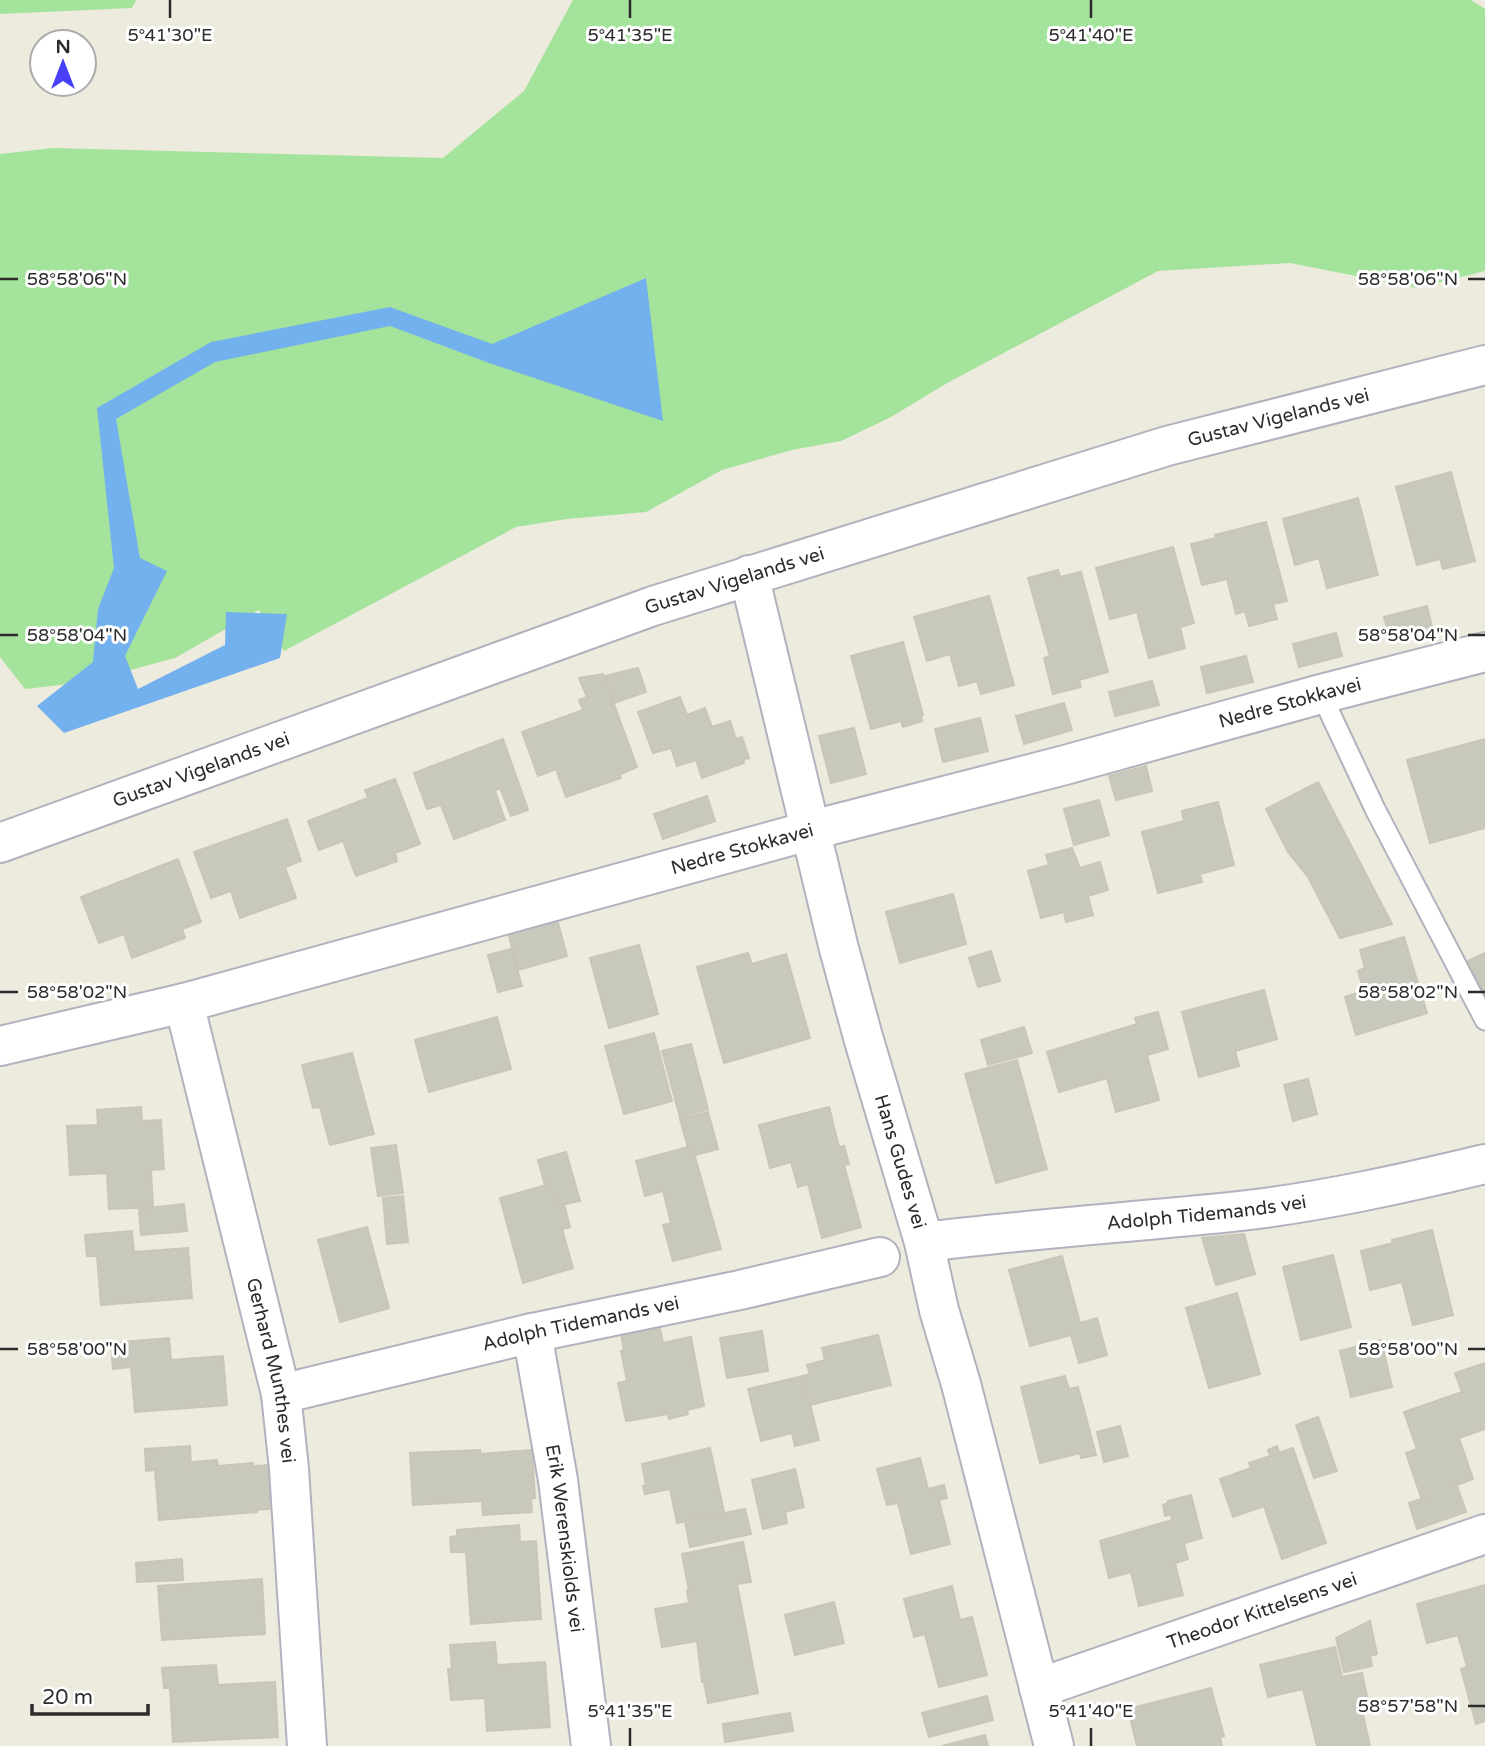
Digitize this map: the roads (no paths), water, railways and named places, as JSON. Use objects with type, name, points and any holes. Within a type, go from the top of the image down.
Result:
[{"type":"street","name":"Gustav Vigelands vei","points":[[0,843],[653,606],[749,575],[1167,446],[1485,365]]},
{"type":"street","name":"Hans Gudes vei","points":[[749,575],[859,1024],[924,1242],[939,1310],[961,1384],[1054,1746]]},
{"type":"street","name":"Nedre Stokkavei","points":[[0,1046],[184,1003],[812,830],[1485,652]]},
{"type":"street","name":"Gerhard Munthes vei","points":[[184,1003],[281,1394],[289,1469],[307,1746]]},
{"type":"street","name":"Adolph Tidemands vei","points":[[924,1242],[1023,1230],[1243,1211],[1408,1183],[1485,1164]]},
{"type":"street","name":"Adolph Tidemands vei","points":[[281,1394],[532,1333],[880,1258]]},
{"type":"street","name":"Erik Werenskiolds vei","points":[[532,1333],[558,1480],[591,1746]]},
{"type":"street","name":"Theodor Kittelsens vei","points":[[1039,1688],[1485,1534]]},
{"type":"lane","points":[[1321,694],[1375,808],[1485,1020]]},
{"type":"water","points":[[646,278],[663,421],[489,363],[390,326],[215,362],[116,419],[140,558],[167,571],[125,656],[138,689],[225,645],[226,612],[287,614],[280,658],[64,733],[37,706],[93,662],[98,609],[114,568],[97,408],[211,342],[390,307],[492,344]]}]
